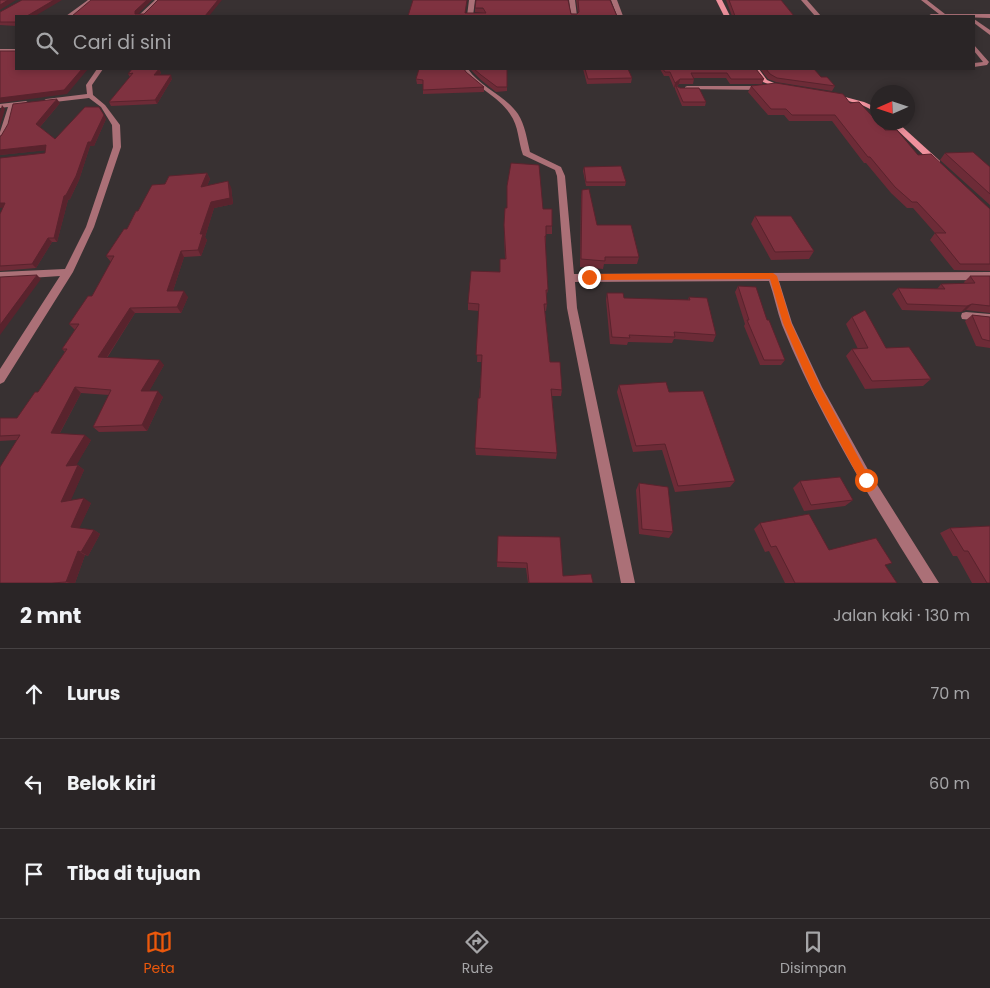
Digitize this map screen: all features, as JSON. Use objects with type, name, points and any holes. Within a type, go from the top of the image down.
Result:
[{"type":"main road","points":[[719,0],[726,15]]},
{"type":"main road","points":[[757,70],[765,81],[773,86],[787,89]]},
{"type":"main road","points":[[824,95],[862,103],[870,107]]},
{"type":"main road","points":[[901,130],[942,168]]},
{"type":"street","points":[[70,15],[91,0]]},
{"type":"street","points":[[142,15],[158,0]]},
{"type":"street","points":[[472,0],[472,15]]},
{"type":"street","points":[[572,0],[574,15]]},
{"type":"street","points":[[614,0],[620,15]]},
{"type":"street","points":[[804,0],[817,15]]},
{"type":"street","points":[[924,0],[943,15]]},
{"type":"street","points":[[975,16],[990,16]]},
{"type":"street","points":[[975,22],[990,33]]},
{"type":"street","points":[[975,48],[986,62],[985,64],[975,65]]},
{"type":"street","points":[[0,51],[15,51]]},
{"type":"street","points":[[90,96],[89,85],[99,70]]},
{"type":"street","points":[[466,70],[512,111],[517,119],[526,153],[558,169],[562,183],[572,308],[628,583]]},
{"type":"street","points":[[679,88],[761,88],[773,86]]},
{"type":"street","points":[[0,378],[68,272],[90,227],[117,147],[116,125],[103,106],[90,96],[42,101]]},
{"type":"street","points":[[0,106],[32,102]]},
{"type":"street","points":[[0,137],[8,125],[7,116],[13,104]]},
{"type":"street","points":[[0,276],[68,272]]},
{"type":"street","points":[[773,276],[787,323],[817,390],[866,480],[932,583]]},
{"type":"street","points":[[569,278],[990,276]]},
{"type":"street","points":[[966,316],[990,318]]},
{"type":"building","points":[[0,0],[8,0],[0,5]]},
{"type":"building","points":[[22,0],[54,0],[29,15],[15,15],[15,22],[0,22],[0,12]]},
{"type":"building","points":[[91,0],[147,0],[135,11],[135,14],[144,14],[158,0],[218,0],[206,15],[73,15]]},
{"type":"building","points":[[413,0],[467,0],[465,13],[486,13],[483,8],[475,8],[476,0],[568,0],[571,14],[577,14],[579,12],[578,0],[610,0],[617,15],[408,15]]},
{"type":"building","points":[[729,0],[781,0],[793,15],[735,15]]},
{"type":"building","points":[[0,51],[15,51],[15,70],[81,70],[64,90],[0,98]]},
{"type":"building","points":[[131,70],[158,70],[154,75],[171,75],[155,100],[109,102],[133,73],[128,74]]},
{"type":"building","points":[[419,70],[465,70],[484,87],[423,90],[423,80],[416,79]]},
{"type":"building","points":[[475,70],[507,70],[507,87],[497,87]]},
{"type":"building","points":[[585,70],[628,70],[632,78],[588,79]]},
{"type":"building","points":[[664,70],[757,70],[764,79],[731,79],[727,73],[691,73],[694,79],[680,79],[675,83],[670,72],[665,72]]},
{"type":"building","points":[[767,70],[815,70],[821,77],[827,77],[835,86],[777,78]]},
{"type":"building","points":[[776,83],[843,94],[850,103],[859,102],[870,114],[870,130],[897,130],[918,155],[931,154],[990,209],[990,264],[960,264],[935,233],[946,233],[917,202],[912,202],[895,187],[868,157],[835,115],[792,115],[786,109],[771,109],[751,86]]},
{"type":"building","points":[[676,86],[680,88],[699,88],[706,102],[683,102]]},
{"type":"building","points":[[57,99],[36,124],[55,139],[85,107],[99,107],[104,115],[91,142],[88,142],[76,176],[64,196],[54,238],[48,238],[32,264],[0,266],[0,214],[5,203],[0,203],[0,158],[45,153],[46,145],[0,150],[0,136],[8,124],[13,104]]},
{"type":"building","points":[[973,152],[990,167],[990,194],[945,153]]},
{"type":"building","points":[[511,163],[539,165],[543,209],[552,209],[552,226],[546,226],[545,236],[548,290],[546,290],[547,304],[544,304],[550,362],[560,362],[562,390],[551,389],[557,453],[475,448],[482,355],[476,355],[479,304],[468,303],[471,271],[500,272],[500,259],[506,259],[504,225]]},
{"type":"building","points":[[621,166],[626,182],[586,182],[584,167]]},
{"type":"building","points":[[207,173],[201,187],[228,181],[230,198],[211,202],[200,234],[203,234],[198,250],[181,251],[167,291],[184,291],[177,307],[130,308],[98,357],[160,360],[141,391],[158,391],[142,425],[93,427],[111,390],[75,387],[51,433],[85,435],[66,466],[78,465],[61,502],[84,498],[71,527],[94,530],[81,552],[78,551],[66,582],[0,583],[0,467],[20,435],[0,436],[0,418],[17,418],[35,392],[38,392],[67,349],[62,349],[79,324],[69,324],[88,296],[92,296],[114,256],[106,256],[124,229],[127,229],[152,185],[165,184],[169,176]]},
{"type":"building","points":[[589,189],[597,225],[631,225],[639,257],[605,257],[605,261],[581,259],[582,190]]},
{"type":"building","points":[[755,216],[791,216],[814,251],[775,252]]},
{"type":"building","points":[[37,275],[0,325],[0,277]]},
{"type":"building","points":[[970,276],[990,276],[990,306],[972,304],[967,306],[907,304],[898,288],[945,289],[941,284],[975,283]]},
{"type":"building","points":[[738,286],[756,287],[767,320],[769,320],[785,360],[764,360],[747,320],[749,320]]},
{"type":"building","points":[[607,293],[623,293],[624,298],[690,300],[689,297],[707,298],[716,335],[674,332],[675,337],[629,335],[630,338],[612,337]]},
{"type":"building","points":[[865,310],[886,348],[909,347],[931,379],[872,381],[852,349],[868,348],[852,317]]},
{"type":"building","points":[[972,315],[990,317],[990,341],[982,339]]},
{"type":"building","points":[[666,382],[669,392],[703,391],[735,481],[678,486],[665,444],[636,446],[619,385]]},
{"type":"building","points":[[840,477],[853,500],[811,505],[800,481]]},
{"type":"building","points":[[639,483],[668,487],[673,532],[642,529]]},
{"type":"building","points":[[809,514],[829,550],[876,538],[892,563],[885,565],[897,583],[795,583],[776,546],[771,547],[760,523]]},
{"type":"building","points":[[990,526],[990,583],[987,583],[968,551],[964,551],[950,528]]},
{"type":"building","points":[[498,536],[560,537],[563,576],[591,574],[593,583],[529,583],[527,563],[497,562]]},
{"type":"route","points":[[589,277],[773,276],[787,323],[817,390],[866,480]]}]
